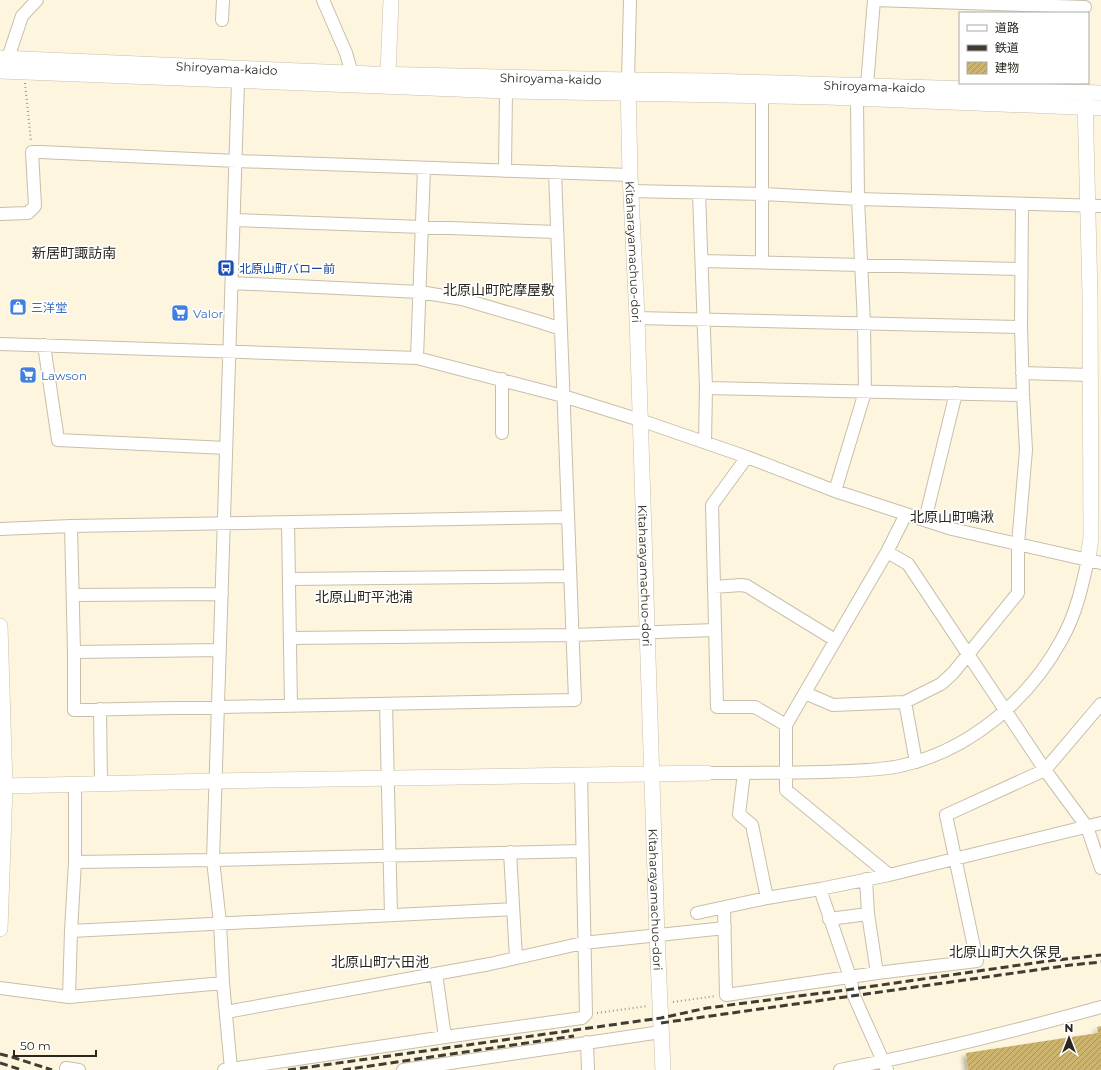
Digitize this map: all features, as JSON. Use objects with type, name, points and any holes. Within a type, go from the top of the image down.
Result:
[{"type":"street","points":[[3,63],[22,16],[37,0]]},
{"type":"street","points":[[222,20],[223,0]]},
{"type":"street","points":[[323,0],[346,53],[352,74]]},
{"type":"street","points":[[388,74],[391,0]]},
{"type":"street","points":[[628,87],[630,0]]},
{"type":"street","points":[[867,85],[874,0],[1085,7]]},
{"type":"street","name":"Shiroyama-kaido","points":[[3,63],[24,72],[506,90],[628,87],[711,81],[867,85],[1084,94],[1101,108]]},
{"type":"street","name":"Shiroyama-kaido","points":[[3,63],[388,74],[762,96],[857,98],[1101,93]]},
{"type":"street","points":[[238,81],[237,161],[213,860],[220,923],[226,1012],[235,1069],[582,1018],[586,1014],[583,943],[581,776]]},
{"type":"street","name":"Kitaharayamachuo-dori","points":[[628,87],[648,632],[657,936],[663,1070]]},
{"type":"street","points":[[506,90],[506,170]]},
{"type":"street","points":[[5,786],[215,781],[865,771],[916,762],[968,739],[987,726],[1022,696],[1038,676],[1062,639],[1076,609],[1082,587],[1094,561],[1091,537],[1096,465],[1090,375],[1095,296],[1095,205],[1084,94]]},
{"type":"street","points":[[762,96],[762,262]]},
{"type":"street","points":[[835,491],[865,392],[864,323],[858,199],[857,98]]},
{"type":"street","points":[[0,214],[28,213],[35,206],[32,152],[424,168],[630,174]]},
{"type":"street","points":[[417,358],[424,168]]},
{"type":"street","points":[[71,526],[74,710],[575,700],[555,172]]},
{"type":"street","points":[[631,191],[763,194],[858,199],[1022,204],[1095,205]]},
{"type":"street","points":[[700,193],[706,388],[705,442]]},
{"type":"street","points":[[805,693],[833,705],[905,702],[941,684],[953,673],[1018,593],[1018,544],[1026,450],[1021,327],[1022,204]]},
{"type":"street","points":[[234,220],[557,232]]},
{"type":"street","points":[[702,261],[1022,269]]},
{"type":"street","points":[[232,283],[420,292],[462,300],[561,329]]},
{"type":"street","points":[[637,318],[1021,327]]},
{"type":"street","points":[[0,344],[417,358],[502,379],[640,420],[747,457],[835,491],[952,529],[1094,561]]},
{"type":"street","points":[[44,345],[58,440],[226,448]]},
{"type":"street","points":[[1022,374],[1090,375]]},
{"type":"street","points":[[502,379],[502,433]]},
{"type":"street","points":[[706,388],[1023,395]]},
{"type":"street","points":[[925,520],[956,393]]},
{"type":"street","points":[[747,457],[712,505],[717,707],[755,707],[786,725]]},
{"type":"street","points":[[889,875],[786,790],[786,725],[887,552],[906,514]]},
{"type":"street","points":[[0,529],[71,526],[288,523],[418,518],[568,517]]},
{"type":"street","points":[[288,523],[290,706]]},
{"type":"street","points":[[887,552],[908,564],[1045,770],[1087,827],[1101,868]]},
{"type":"street","points":[[289,579],[570,576]]},
{"type":"street","points":[[714,587],[747,586],[835,640]]},
{"type":"street","points":[[72,595],[222,594]]},
{"type":"street","points":[[0,626],[2,752],[5,786],[2,835],[0,929]]},
{"type":"street","points":[[290,638],[572,635],[715,630]]},
{"type":"street","points":[[74,652],[220,650]]},
{"type":"street","points":[[905,702],[916,762]]},
{"type":"street","points":[[386,704],[391,915]]},
{"type":"street","points":[[724,908],[726,995],[876,973],[977,961],[946,815],[1045,770],[1101,704]]},
{"type":"street","points":[[100,709],[101,784]]},
{"type":"street","points":[[744,773],[739,814],[752,824],[767,898]]},
{"type":"street","points":[[69,997],[75,862],[75,785]]},
{"type":"street","points":[[697,913],[889,875],[1101,823]]},
{"type":"street","points":[[75,862],[582,851]]},
{"type":"street","points":[[510,852],[516,958]]},
{"type":"street","points":[[866,879],[868,914],[876,973]]},
{"type":"street","points":[[820,889],[850,977],[854,996],[886,1066]]},
{"type":"street","points":[[71,931],[513,909]]},
{"type":"street","points":[[829,919],[868,914]]},
{"type":"street","points":[[226,1012],[436,974],[583,943],[725,928]]},
{"type":"street","points":[[436,974],[445,1037]]},
{"type":"street","points":[[0,988],[69,997],[223,982]]},
{"type":"street","points":[[840,1070],[886,1066],[1101,1007]]},
{"type":"street","points":[[403,1070],[661,1032]]},
{"type":"street","points":[[587,1042],[588,1070]]},
{"type":"street","points":[[66,1068],[79,1070]]},
{"type":"path","points":[[24,72],[32,152]]},
{"type":"path","points":[[669,1003],[726,995]]},
{"type":"path","points":[[586,1014],[651,1005]]},
{"type":"building","points":[[1101,1026],[1101,1070],[968,1070],[966,1053],[1098,1033],[1097,1027]]},
{"type":"railway","points":[[288,1070],[661,1018],[707,1008],[1101,955]]},
{"type":"railway","points":[[661,1023],[1101,962]]},
{"type":"railway","points":[[343,1070],[574,1036]]},
{"type":"railway","points":[[0,1054],[52,1070]]},
{"type":"railway","points":[[0,1063],[22,1070]]},
{"type":"place","name":"北原山町バロー前","points":[[226,268]]},
{"type":"place","name":"三洋堂","points":[[18,307]]},
{"type":"place","name":"Valor","points":[[180,313]]},
{"type":"place","name":"Lawson","points":[[28,375]]},
{"type":"district","name":"新居町諏訪南","points":[[74,253]]},
{"type":"district","name":"北原山町陀摩屋敷","points":[[499,290]]},
{"type":"district","name":"北原山町鳴湫","points":[[952,517]]},
{"type":"district","name":"北原山町平池浦","points":[[364,597]]},
{"type":"district","name":"北原山町大久保見","points":[[1005,952]]},
{"type":"district","name":"北原山町六田池","points":[[380,962]]}]
